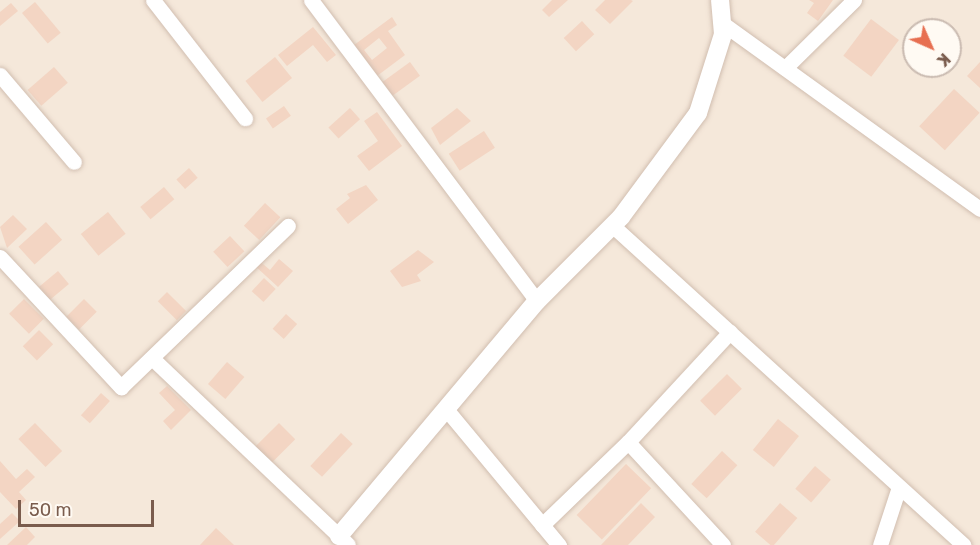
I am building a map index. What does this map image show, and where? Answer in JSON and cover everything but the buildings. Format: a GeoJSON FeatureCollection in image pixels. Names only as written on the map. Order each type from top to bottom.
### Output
{"type":"FeatureCollection","features":[{"type":"Feature","properties":{"kind":"street"},"geometry":{"type":"LineString","coordinates":[[153,0],[244,118]]}},
{"type":"Feature","properties":{"kind":"street"},"geometry":{"type":"LineString","coordinates":[[311,0],[537,301]]}},
{"type":"Feature","properties":{"kind":"street"},"geometry":{"type":"LineString","coordinates":[[153,359],[344,541],[446,410],[537,301],[613,225],[698,113],[722,23],[720,0]]}},
{"type":"Feature","properties":{"kind":"street"},"geometry":{"type":"LineString","coordinates":[[785,68],[854,0]]}},
{"type":"Feature","properties":{"kind":"street"},"geometry":{"type":"LineString","coordinates":[[722,23],[980,209]]}},
{"type":"Feature","properties":{"kind":"street"},"geometry":{"type":"LineString","coordinates":[[0,75],[74,162]]}},
{"type":"Feature","properties":{"kind":"street"},"geometry":{"type":"LineString","coordinates":[[613,225],[963,545]]}},
{"type":"Feature","properties":{"kind":"street"},"geometry":{"type":"LineString","coordinates":[[0,257],[121,387],[153,359],[288,226]]}},
{"type":"Feature","properties":{"kind":"street"},"geometry":{"type":"LineString","coordinates":[[542,525],[628,442],[730,332]]}},
{"type":"Feature","properties":{"kind":"street"},"geometry":{"type":"LineString","coordinates":[[446,410],[559,545]]}},
{"type":"Feature","properties":{"kind":"street"},"geometry":{"type":"LineString","coordinates":[[628,442],[723,545]]}},
{"type":"Feature","properties":{"kind":"street"},"geometry":{"type":"LineString","coordinates":[[880,545],[899,487]]}},
{"type":"Feature","properties":{"kind":"shaded area"},"geometry":{"type":"Polygon","coordinates":[[[0,0],[980,0],[980,545],[0,545],[0,0]]]}}]}
